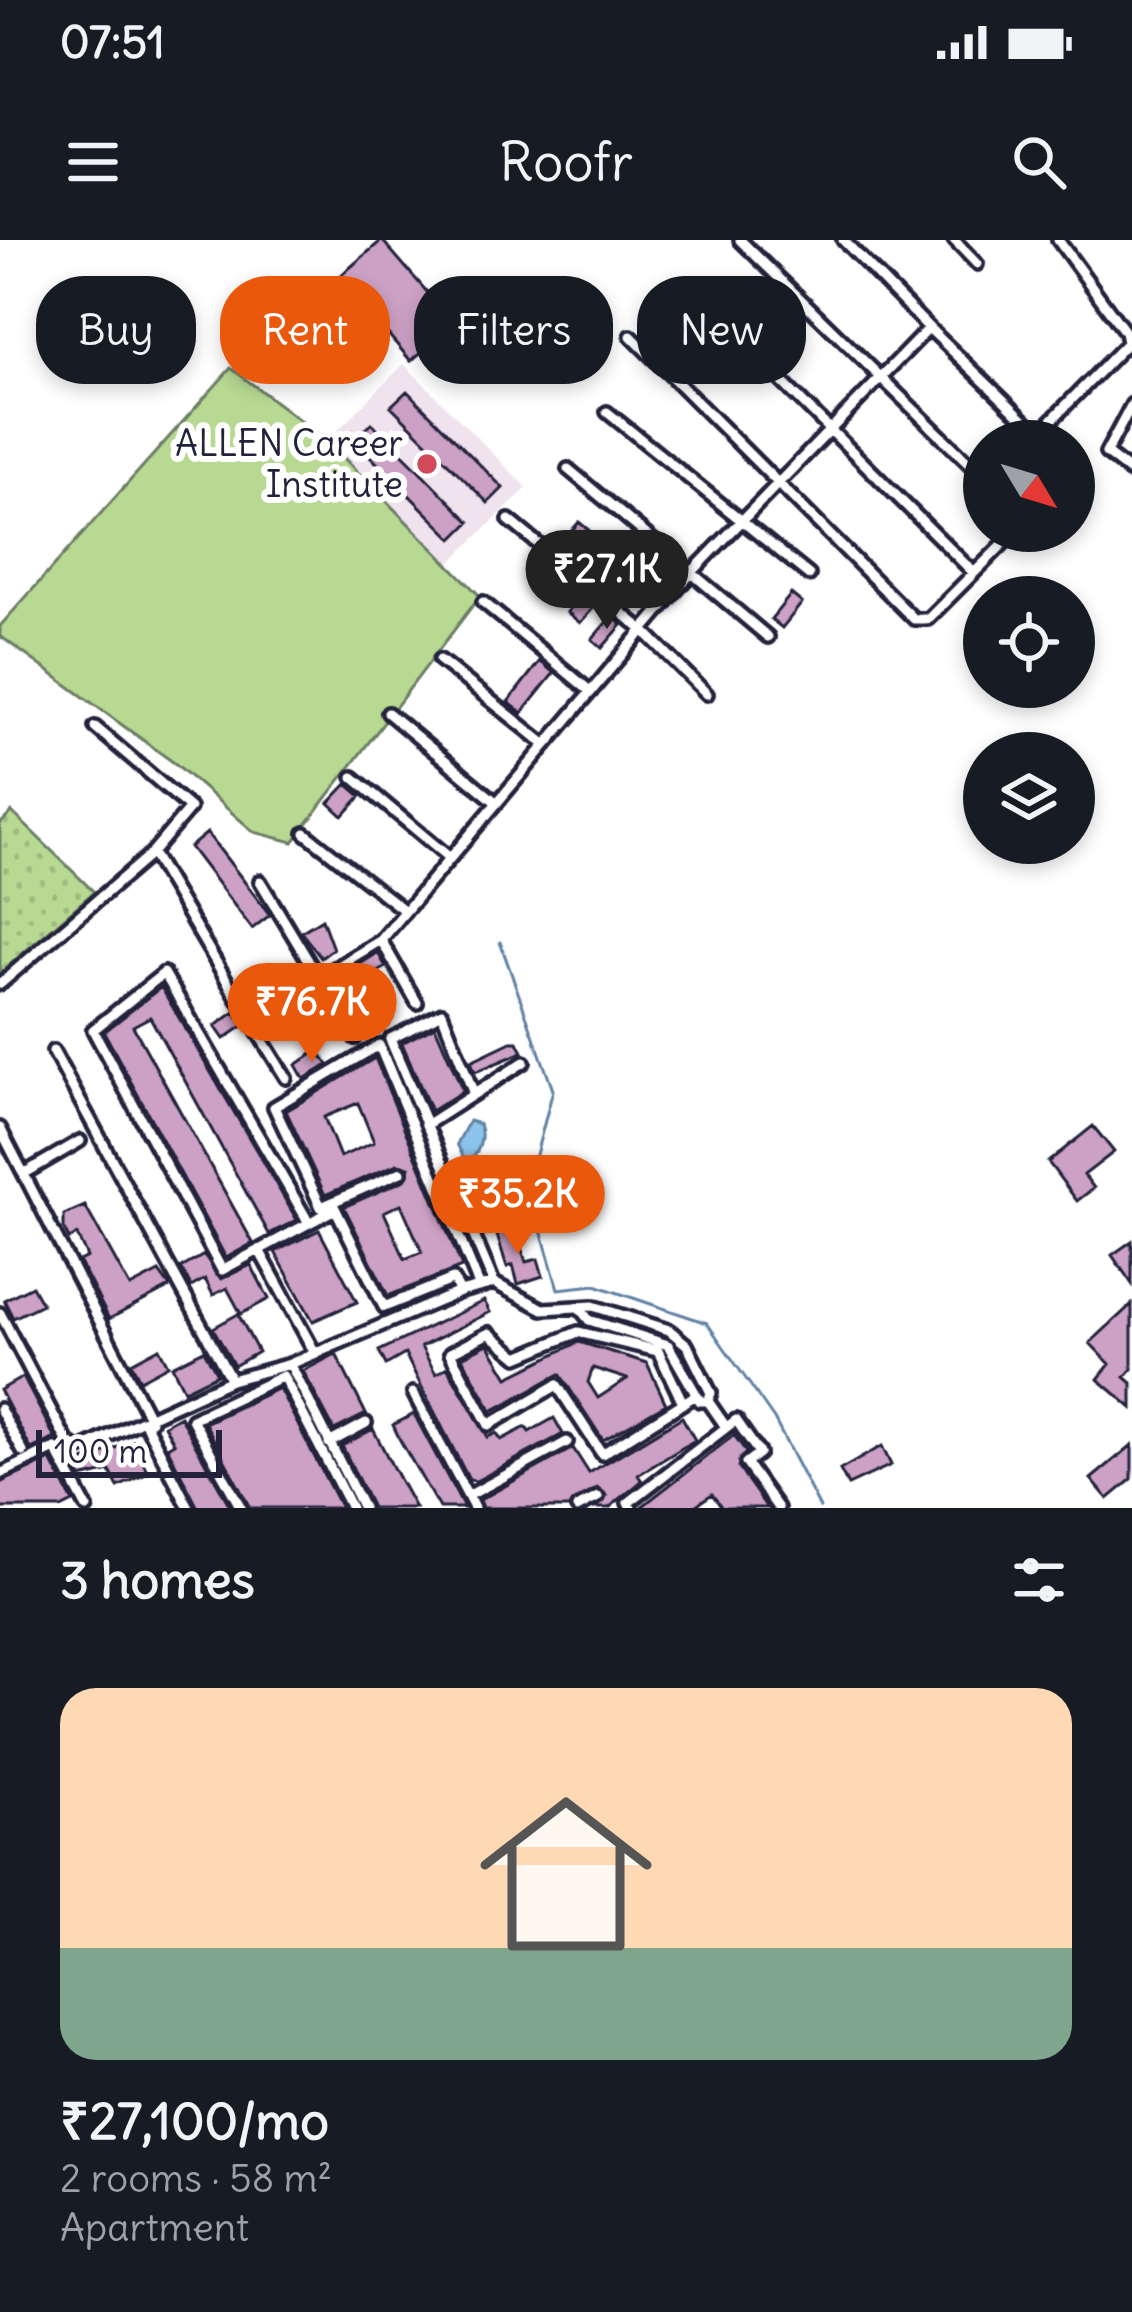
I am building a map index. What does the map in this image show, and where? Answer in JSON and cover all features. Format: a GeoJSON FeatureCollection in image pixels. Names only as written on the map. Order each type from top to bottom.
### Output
{"type":"FeatureCollection","features":[{"type":"Feature","properties":{"kind":"street"},"geometry":{"type":"LineString","coordinates":[[740,240],[963,458]]}},
{"type":"Feature","properties":{"kind":"street"},"geometry":{"type":"LineString","coordinates":[[843,240],[1024,420]]}},
{"type":"Feature","properties":{"kind":"street"},"geometry":{"type":"LineString","coordinates":[[954,240],[977,264]]}},
{"type":"Feature","properties":{"kind":"street"},"geometry":{"type":"LineString","coordinates":[[1058,240],[1125,332],[1127,343],[1058,420]]}},
{"type":"Feature","properties":{"kind":"street"},"geometry":{"type":"LineString","coordinates":[[250,1019],[381,940],[692,572],[929,328]]}},
{"type":"Feature","properties":{"kind":"street"},"geometry":{"type":"LineString","coordinates":[[631,337],[914,619],[928,619],[995,552]]}},
{"type":"Feature","properties":{"kind":"street"},"geometry":{"type":"LineString","coordinates":[[782,384],[974,574]]}},
{"type":"Feature","properties":{"kind":"street"},"geometry":{"type":"LineString","coordinates":[[1132,404],[1106,453],[1132,473]]}},
{"type":"Feature","properties":{"kind":"street"},"geometry":{"type":"LineString","coordinates":[[607,412],[809,575]]}},
{"type":"Feature","properties":{"kind":"street"},"geometry":{"type":"LineString","coordinates":[[568,469],[769,637]]}},
{"type":"Feature","properties":{"kind":"street"},"geometry":{"type":"LineString","coordinates":[[509,520],[643,631],[707,694]]}},
{"type":"Feature","properties":{"kind":"street"},"geometry":{"type":"LineString","coordinates":[[483,602],[591,692]]}},
{"type":"Feature","properties":{"kind":"street"},"geometry":{"type":"LineString","coordinates":[[440,660],[546,745]]}},
{"type":"Feature","properties":{"kind":"street"},"geometry":{"type":"LineString","coordinates":[[388,713],[497,803]]}},
{"type":"Feature","properties":{"kind":"street"},"geometry":{"type":"LineString","coordinates":[[0,984],[152,853],[190,808],[94,728]]}},
{"type":"Feature","properties":{"kind":"street"},"geometry":{"type":"LineString","coordinates":[[353,777],[450,858]]}},
{"type":"Feature","properties":{"kind":"street"},"geometry":{"type":"LineString","coordinates":[[305,833],[405,911]]}},
{"type":"Feature","properties":{"kind":"street"},"geometry":{"type":"LineString","coordinates":[[152,853],[286,1078]]}},
{"type":"Feature","properties":{"kind":"street"},"geometry":{"type":"LineString","coordinates":[[260,880],[355,1038]]}},
{"type":"Feature","properties":{"kind":"street"},"geometry":{"type":"LineString","coordinates":[[381,940],[417,1003]]}},
{"type":"Feature","properties":{"kind":"street"},"geometry":{"type":"LineString","coordinates":[[309,1223],[164,973],[93,1030],[222,1270],[309,1223],[334,1205],[401,1172]]}},
{"type":"Feature","properties":{"kind":"street"},"geometry":{"type":"LineString","coordinates":[[474,1094],[442,1012],[390,1039],[494,1283]]}},
{"type":"Feature","properties":{"kind":"street"},"geometry":{"type":"LineString","coordinates":[[334,1205],[321,1207],[274,1107],[379,1046],[479,1285]]}},
{"type":"Feature","properties":{"kind":"street"},"geometry":{"type":"LineString","coordinates":[[53,1051],[231,1380]]}},
{"type":"Feature","properties":{"kind":"street"},"geometry":{"type":"LineString","coordinates":[[426,1125],[524,1062]]}},
{"type":"Feature","properties":{"kind":"street"},"geometry":{"type":"LineString","coordinates":[[0,1128],[189,1508]]}},
{"type":"Feature","properties":{"kind":"street"},"geometry":{"type":"LineString","coordinates":[[25,1173],[80,1142]]}},
{"type":"Feature","properties":{"kind":"street"},"geometry":{"type":"LineString","coordinates":[[334,1205],[384,1307],[453,1279],[460,1292]]}},
{"type":"Feature","properties":{"kind":"street"},"geometry":{"type":"LineString","coordinates":[[259,1250],[314,1351]]}},
{"type":"Feature","properties":{"kind":"street"},"geometry":{"type":"LineString","coordinates":[[0,1313],[67,1441],[78,1450],[148,1422],[231,1380],[290,1364],[460,1292],[494,1283],[543,1310],[592,1306],[678,1336],[711,1393],[708,1401]]}},
{"type":"Feature","properties":{"kind":"street"},"geometry":{"type":"LineString","coordinates":[[580,1310],[589,1320],[668,1345],[696,1395],[708,1401],[726,1427]]}},
{"type":"Feature","properties":{"kind":"street"},"geometry":{"type":"LineString","coordinates":[[683,1403],[658,1351],[578,1332],[518,1357],[489,1333],[450,1353],[489,1425],[557,1384],[602,1454],[696,1395]]}},
{"type":"Feature","properties":{"kind":"street"},"geometry":{"type":"LineString","coordinates":[[290,1364],[363,1508]]}},
{"type":"Feature","properties":{"kind":"street"},"geometry":{"type":"LineString","coordinates":[[241,1508],[192,1419],[284,1376],[351,1508]]}},
{"type":"Feature","properties":{"kind":"street"},"geometry":{"type":"LineString","coordinates":[[413,1393],[474,1508]]}},
{"type":"Feature","properties":{"kind":"street"},"geometry":{"type":"LineString","coordinates":[[0,1409],[23,1452]]}},
{"type":"Feature","properties":{"kind":"street"},"geometry":{"type":"LineString","coordinates":[[631,1508],[628,1503],[736,1420],[759,1453],[746,1463],[778,1508]]}},
{"type":"Feature","properties":{"kind":"street"},"geometry":{"type":"LineString","coordinates":[[329,1442],[367,1423]]}},
{"type":"Feature","properties":{"kind":"street"},"geometry":{"type":"LineString","coordinates":[[468,1496],[567,1442]]}},
{"type":"Feature","properties":{"kind":"street"},"geometry":{"type":"LineString","coordinates":[[0,1474],[56,1448],[86,1505],[72,1508]]}},
{"type":"Feature","properties":{"kind":"street"},"geometry":{"type":"LineString","coordinates":[[580,1508],[598,1497]]}},
{"type":"Feature","properties":{"kind":"shaded area","name":"ALLEN Career Institute"},"geometry":{"type":"Polygon","coordinates":[[[404,364],[414,374],[414,384],[424,384],[527,488],[449,564],[327,441],[384,384],[390,384],[404,364]]]}},
{"type":"Feature","properties":{"kind":"green space"},"geometry":{"type":"Polygon","coordinates":[[[220,380],[220,384],[252,384],[327,441],[480,596],[293,842],[254,832],[177,765],[0,636],[0,626],[220,380]]]}},
{"type":"Feature","properties":{"kind":"green space"},"geometry":{"type":"Polygon","coordinates":[[[12,812],[94,892],[0,973],[0,824],[12,812]]]}},
{"type":"Feature","properties":{"kind":"green space"},"geometry":{"type":"Polygon","coordinates":[[[504,1174],[512,1192],[479,1205],[472,1187],[504,1174]]]}},
{"type":"Feature","properties":{"kind":"green space"},"geometry":{"type":"Polygon","coordinates":[[[498,1199],[508,1203],[512,1213],[508,1223],[498,1227],[488,1223],[484,1213],[488,1203],[498,1199]]]}},
{"type":"Feature","properties":{"kind":"water"},"geometry":{"type":"Polygon","coordinates":[[[469,1121],[479,1124],[481,1140],[474,1155],[465,1160],[457,1144],[469,1121]]]}},
{"type":"Feature","properties":{"kind":"building"},"geometry":{"type":"Polygon","coordinates":[[[382,240],[414,277],[411,361],[390,336],[390,276],[340,276],[382,240]]]}},
{"type":"Feature","properties":{"kind":"building"},"geometry":{"type":"Polygon","coordinates":[[[407,391],[503,488],[488,503],[391,406],[407,391]]]}},
{"type":"Feature","properties":{"kind":"building"},"geometry":{"type":"Polygon","coordinates":[[[372,423],[470,522],[453,539],[354,440],[372,423]]]}},
{"type":"Feature","properties":{"kind":"building"},"geometry":{"type":"Polygon","coordinates":[[[579,522],[591,532],[570,558],[557,548],[579,522]]]}},
{"type":"Feature","properties":{"kind":"building"},"geometry":{"type":"Polygon","coordinates":[[[628,564],[643,575],[622,601],[608,590],[628,564]]]}},
{"type":"Feature","properties":{"kind":"building"},"geometry":{"type":"Polygon","coordinates":[[[584,593],[597,604],[580,623],[567,612],[584,593]]]}},
{"type":"Feature","properties":{"kind":"building"},"geometry":{"type":"Polygon","coordinates":[[[791,594],[802,603],[782,628],[771,619],[791,594]]]}},
{"type":"Feature","properties":{"kind":"building"},"geometry":{"type":"Polygon","coordinates":[[[612,616],[622,625],[602,648],[592,639],[612,616]]]}},
{"type":"Feature","properties":{"kind":"building"},"geometry":{"type":"Polygon","coordinates":[[[540,661],[554,673],[522,713],[508,702],[540,661]]]}},
{"type":"Feature","properties":{"kind":"building"},"geometry":{"type":"Polygon","coordinates":[[[347,784],[361,796],[343,816],[329,803],[347,784]]]}},
{"type":"Feature","properties":{"kind":"building"},"geometry":{"type":"Polygon","coordinates":[[[207,833],[270,915],[252,929],[190,847],[207,833]]]}},
{"type":"Feature","properties":{"kind":"building"},"geometry":{"type":"Polygon","coordinates":[[[322,919],[333,949],[321,958],[301,932],[322,919]]]}},
{"type":"Feature","properties":{"kind":"building"},"geometry":{"type":"Polygon","coordinates":[[[378,953],[386,967],[363,981],[355,967],[378,953]]]}},
{"type":"Feature","properties":{"kind":"building"},"geometry":{"type":"Polygon","coordinates":[[[269,972],[278,987],[253,1002],[244,986],[269,972]]]}},
{"type":"Feature","properties":{"kind":"building"},"geometry":{"type":"Polygon","coordinates":[[[161,987],[297,1220],[269,1234],[150,1017],[133,1026],[253,1243],[226,1258],[104,1032],[161,987]]]}},
{"type":"Feature","properties":{"kind":"building"},"geometry":{"type":"Polygon","coordinates":[[[292,1008],[298,1020],[276,1033],[269,1022],[292,1008]]]}},
{"type":"Feature","properties":{"kind":"building"},"geometry":{"type":"Polygon","coordinates":[[[379,1011],[388,1025],[368,1038],[359,1024],[379,1011]]]}},
{"type":"Feature","properties":{"kind":"building"},"geometry":{"type":"Polygon","coordinates":[[[235,1012],[243,1026],[224,1039],[215,1026],[235,1012]]]}},
{"type":"Feature","properties":{"kind":"building"},"geometry":{"type":"Polygon","coordinates":[[[435,1026],[463,1091],[431,1111],[402,1043],[435,1026]]]}},
{"type":"Feature","properties":{"kind":"building"},"geometry":{"type":"Polygon","coordinates":[[[518,1042],[523,1052],[475,1072],[471,1061],[518,1042]]]}},
{"type":"Feature","properties":{"kind":"building"},"geometry":{"type":"Polygon","coordinates":[[[318,1050],[328,1065],[304,1079],[296,1065],[318,1050]]]}},
{"type":"Feature","properties":{"kind":"building"},"geometry":{"type":"Polygon","coordinates":[[[375,1058],[462,1267],[388,1296],[344,1207],[405,1180],[409,1167],[397,1164],[325,1195],[286,1111],[375,1058]],[[358,1103],[324,1117],[340,1157],[374,1142],[358,1103]],[[401,1204],[384,1212],[405,1259],[422,1252],[401,1204]]]}},
{"type":"Feature","properties":{"kind":"building"},"geometry":{"type":"Polygon","coordinates":[[[1093,1126],[1114,1152],[1084,1175],[1094,1188],[1077,1201],[1048,1162],[1093,1126]]]}},
{"type":"Feature","properties":{"kind":"building"},"geometry":{"type":"Polygon","coordinates":[[[85,1206],[130,1287],[159,1272],[170,1287],[109,1319],[79,1261],[87,1257],[77,1235],[69,1239],[64,1229],[64,1215],[85,1206]]]}},
{"type":"Feature","properties":{"kind":"building"},"geometry":{"type":"Polygon","coordinates":[[[514,1226],[526,1262],[538,1259],[543,1276],[518,1284],[496,1232],[514,1226]]]}},
{"type":"Feature","properties":{"kind":"building"},"geometry":{"type":"Polygon","coordinates":[[[319,1230],[357,1302],[313,1321],[275,1252],[319,1230]]]}},
{"type":"Feature","properties":{"kind":"building"},"geometry":{"type":"Polygon","coordinates":[[[1132,1241],[1132,1284],[1112,1255],[1132,1241]]]}},
{"type":"Feature","properties":{"kind":"building"},"geometry":{"type":"Polygon","coordinates":[[[204,1255],[221,1279],[251,1265],[269,1299],[241,1314],[227,1288],[213,1295],[205,1279],[191,1287],[181,1268],[204,1255]]]}},
{"type":"Feature","properties":{"kind":"building"},"geometry":{"type":"Polygon","coordinates":[[[32,1286],[42,1304],[13,1318],[4,1300],[32,1286]]]}},
{"type":"Feature","properties":{"kind":"building"},"geometry":{"type":"Polygon","coordinates":[[[484,1301],[490,1312],[421,1347],[436,1374],[447,1367],[488,1437],[497,1433],[501,1440],[526,1427],[529,1432],[554,1418],[563,1434],[476,1481],[469,1480],[405,1354],[386,1365],[379,1351],[484,1301]]]}},
{"type":"Feature","properties":{"kind":"building"},"geometry":{"type":"Polygon","coordinates":[[[1132,1304],[1132,1369],[1125,1377],[1132,1383],[1132,1408],[1098,1379],[1110,1364],[1090,1343],[1132,1304]]]}},
{"type":"Feature","properties":{"kind":"building"},"geometry":{"type":"Polygon","coordinates":[[[238,1314],[258,1352],[234,1366],[213,1328],[238,1314]]]}},
{"type":"Feature","properties":{"kind":"building"},"geometry":{"type":"Polygon","coordinates":[[[579,1342],[647,1363],[666,1404],[603,1440],[560,1374],[492,1411],[462,1357],[488,1344],[508,1377],[579,1342]],[[593,1368],[588,1382],[598,1398],[627,1379],[593,1368]]]}},
{"type":"Feature","properties":{"kind":"building"},"geometry":{"type":"Polygon","coordinates":[[[159,1348],[168,1365],[140,1380],[131,1363],[159,1348]]]}},
{"type":"Feature","properties":{"kind":"building"},"geometry":{"type":"Polygon","coordinates":[[[204,1350],[217,1374],[184,1390],[172,1366],[204,1350]]]}},
{"type":"Feature","properties":{"kind":"building"},"geometry":{"type":"Polygon","coordinates":[[[336,1354],[366,1414],[334,1430],[303,1371],[336,1354]]]}},
{"type":"Feature","properties":{"kind":"building"},"geometry":{"type":"Polygon","coordinates":[[[23,1377],[55,1438],[31,1449],[0,1390],[23,1377]]]}},
{"type":"Feature","properties":{"kind":"building"},"geometry":{"type":"Polygon","coordinates":[[[279,1388],[341,1508],[250,1508],[205,1423],[279,1388]]]}},
{"type":"Feature","properties":{"kind":"building"},"geometry":{"type":"Polygon","coordinates":[[[414,1414],[464,1508],[439,1508],[400,1440],[393,1425],[414,1414]]]}},
{"type":"Feature","properties":{"kind":"building"},"geometry":{"type":"Polygon","coordinates":[[[180,1416],[231,1508],[198,1508],[167,1447],[174,1443],[164,1425],[180,1416]]]}},
{"type":"Feature","properties":{"kind":"building"},"geometry":{"type":"Polygon","coordinates":[[[682,1417],[695,1440],[638,1475],[642,1481],[609,1508],[596,1508],[607,1496],[597,1488],[568,1508],[483,1508],[480,1500],[573,1448],[589,1473],[682,1417]]]}},
{"type":"Feature","properties":{"kind":"building"},"geometry":{"type":"Polygon","coordinates":[[[373,1429],[415,1508],[372,1508],[342,1446],[373,1429]]]}},
{"type":"Feature","properties":{"kind":"building"},"geometry":{"type":"Polygon","coordinates":[[[734,1435],[746,1452],[738,1467],[767,1508],[722,1508],[712,1494],[692,1508],[640,1508],[734,1435]]]}},
{"type":"Feature","properties":{"kind":"building"},"geometry":{"type":"Polygon","coordinates":[[[133,1441],[148,1473],[118,1487],[110,1471],[81,1478],[74,1465],[133,1441]]]}},
{"type":"Feature","properties":{"kind":"building"},"geometry":{"type":"Polygon","coordinates":[[[1132,1445],[1132,1479],[1108,1499],[1091,1479],[1132,1445]]]}},
{"type":"Feature","properties":{"kind":"building"},"geometry":{"type":"Polygon","coordinates":[[[882,1446],[891,1465],[848,1485],[840,1470],[882,1446]]]}},
{"type":"Feature","properties":{"kind":"building"},"geometry":{"type":"Polygon","coordinates":[[[51,1460],[73,1502],[61,1508],[0,1508],[0,1483],[51,1460]]]}},
{"type":"Feature","properties":{"kind":"waterway"},"geometry":{"type":"LineString","coordinates":[[500,942],[553,1090],[528,1185],[558,1289],[595,1285],[707,1323],[774,1419],[820,1508]]}},
{"type":"Feature","properties":{"kind":"place","name":"ALLEN Career Institute"},"geometry":{"type":"Point","coordinates":[427,464]}}]}
